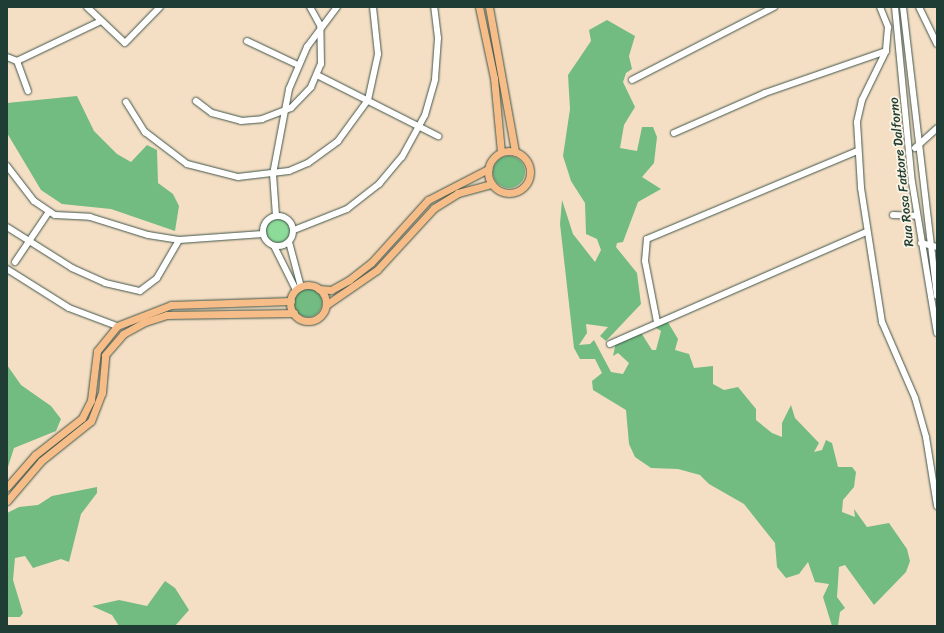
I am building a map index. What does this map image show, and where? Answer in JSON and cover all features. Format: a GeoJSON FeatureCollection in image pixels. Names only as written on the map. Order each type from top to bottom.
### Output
{"type":"FeatureCollection","features":[{"type":"Feature","properties":{"kind":"main road"},"geometry":{"type":"LineString","coordinates":[[479,7],[494,78],[501,152],[488,170],[428,200],[370,263],[349,280],[331,290],[299,289],[291,301],[294,313],[303,320],[315,319],[326,305],[377,270],[434,208],[458,193],[492,184]]}},
{"type":"Feature","properties":{"kind":"main road"},"geometry":{"type":"LineString","coordinates":[[488,170],[492,184],[503,192],[524,187],[530,167],[516,152],[489,7]]}},
{"type":"Feature","properties":{"kind":"main road"},"geometry":{"type":"LineString","coordinates":[[501,152],[516,152]]}},
{"type":"Feature","properties":{"kind":"main road"},"geometry":{"type":"LineString","coordinates":[[319,289],[326,305]]}},
{"type":"Feature","properties":{"kind":"main road"},"geometry":{"type":"LineString","coordinates":[[7,487],[35,455],[82,418],[91,400],[97,351],[117,326],[171,305],[291,301]]}},
{"type":"Feature","properties":{"kind":"main road"},"geometry":{"type":"LineString","coordinates":[[7,501],[41,461],[91,421],[102,393],[106,355],[115,341],[133,328],[156,318],[183,314],[294,313]]}},
{"type":"Feature","properties":{"kind":"street"},"geometry":{"type":"LineString","coordinates":[[87,7],[125,43],[160,7]]}},
{"type":"Feature","properties":{"kind":"street"},"geometry":{"type":"LineString","coordinates":[[196,101],[212,113],[231,119],[251,121],[283,113],[301,99],[317,75],[322,51],[320,25],[310,7]]}},
{"type":"Feature","properties":{"kind":"street"},"geometry":{"type":"LineString","coordinates":[[276,216],[273,174],[283,113],[298,65],[320,25],[337,7]]}},
{"type":"Feature","properties":{"kind":"street"},"geometry":{"type":"LineString","coordinates":[[126,102],[145,132],[187,164],[238,177],[273,174],[308,163],[325,152],[350,129],[368,100],[378,54],[373,7]]}},
{"type":"Feature","properties":{"kind":"street"},"geometry":{"type":"LineString","coordinates":[[299,289],[289,242],[294,230],[331,217],[366,196],[396,166],[420,126],[431,98],[437,65],[434,7]]}},
{"type":"Feature","properties":{"kind":"street"},"geometry":{"type":"LineString","coordinates":[[632,80],[774,7]]}},
{"type":"Feature","properties":{"kind":"street"},"geometry":{"type":"LineString","coordinates":[[880,7],[888,27],[886,51],[859,111],[857,151],[866,232],[876,268],[882,322],[915,398],[926,437],[937,506]]}},
{"type":"Feature","properties":{"kind":"street","name":"Rua Rosa Fattore Dalforno"},"geometry":{"type":"LineString","coordinates":[[896,7],[901,22],[937,296]]}},
{"type":"Feature","properties":{"kind":"street","name":"Rua Rosa Fattore Dalforno"},"geometry":{"type":"LineString","coordinates":[[903,7],[901,22],[909,149],[921,243],[937,333]]}},
{"type":"Feature","properties":{"kind":"street"},"geometry":{"type":"LineString","coordinates":[[919,7],[937,44]]}},
{"type":"Feature","properties":{"kind":"street"},"geometry":{"type":"LineString","coordinates":[[7,57],[17,61],[101,21]]}},
{"type":"Feature","properties":{"kind":"street"},"geometry":{"type":"LineString","coordinates":[[247,40],[298,65]]}},
{"type":"Feature","properties":{"kind":"street"},"geometry":{"type":"LineString","coordinates":[[674,133],[765,93],[886,51]]}},
{"type":"Feature","properties":{"kind":"street"},"geometry":{"type":"LineString","coordinates":[[17,61],[28,91]]}},
{"type":"Feature","properties":{"kind":"street"},"geometry":{"type":"LineString","coordinates":[[317,75],[438,136]]}},
{"type":"Feature","properties":{"kind":"street"},"geometry":{"type":"LineString","coordinates":[[909,149],[917,147],[937,128]]}},
{"type":"Feature","properties":{"kind":"street"},"geometry":{"type":"LineString","coordinates":[[657,322],[644,252],[647,238],[857,151]]}},
{"type":"Feature","properties":{"kind":"street"},"geometry":{"type":"LineString","coordinates":[[7,166],[48,213],[100,219],[135,232],[179,240],[263,234]]}},
{"type":"Feature","properties":{"kind":"street"},"geometry":{"type":"LineString","coordinates":[[15,262],[48,213]]}},
{"type":"Feature","properties":{"kind":"street"},"geometry":{"type":"LineString","coordinates":[[893,215],[917,216]]}},
{"type":"Feature","properties":{"kind":"street"},"geometry":{"type":"LineString","coordinates":[[263,234],[266,221],[276,216],[286,218],[294,230]]}},
{"type":"Feature","properties":{"kind":"street"},"geometry":{"type":"LineString","coordinates":[[7,227],[30,240],[72,268],[105,283],[140,291],[157,278],[179,240]]}},
{"type":"Feature","properties":{"kind":"street"},"geometry":{"type":"LineString","coordinates":[[610,344],[657,322],[866,232]]}},
{"type":"Feature","properties":{"kind":"street"},"geometry":{"type":"LineString","coordinates":[[263,234],[274,246],[299,289]]}},
{"type":"Feature","properties":{"kind":"street"},"geometry":{"type":"LineString","coordinates":[[274,246],[289,242]]}},
{"type":"Feature","properties":{"kind":"street"},"geometry":{"type":"LineString","coordinates":[[921,243],[937,247]]}},
{"type":"Feature","properties":{"kind":"street"},"geometry":{"type":"LineString","coordinates":[[7,269],[69,308],[117,326]]}},
{"type":"Feature","properties":{"kind":"green space"},"geometry":{"type":"Polygon","coordinates":[[[607,20],[635,36],[629,56],[632,69],[626,73],[623,82],[635,107],[624,125],[620,148],[637,151],[642,127],[653,127],[657,137],[654,163],[642,177],[661,189],[638,202],[623,242],[617,243],[616,247],[637,273],[641,304],[606,341],[600,336],[608,327],[586,324],[587,333],[579,345],[590,344],[594,340],[611,372],[623,374],[629,363],[618,353],[613,356],[616,342],[629,332],[640,331],[652,350],[656,350],[661,331],[653,326],[666,319],[678,339],[675,350],[689,354],[694,368],[713,366],[713,384],[724,390],[738,387],[756,409],[756,420],[772,433],[782,437],[782,423],[791,405],[795,418],[819,443],[814,452],[822,450],[826,440],[832,443],[838,467],[852,467],[856,472],[854,487],[843,500],[842,512],[855,517],[854,509],[867,527],[889,523],[907,549],[910,561],[906,572],[874,605],[845,565],[839,567],[837,597],[845,608],[840,612],[838,626],[832,626],[823,597],[829,584],[815,582],[808,562],[799,574],[786,578],[777,567],[775,543],[744,504],[709,484],[700,475],[678,469],[651,468],[635,457],[629,444],[626,410],[593,390],[592,381],[602,373],[595,359],[580,359],[574,348],[560,224],[562,200],[573,234],[595,262],[601,250],[597,239],[586,234],[585,203],[571,181],[563,156],[570,109],[568,75],[591,41],[589,30],[607,20]]]}},
{"type":"Feature","properties":{"kind":"green space"},"geometry":{"type":"Polygon","coordinates":[[[77,96],[94,131],[117,154],[131,162],[147,145],[157,150],[158,183],[173,194],[179,206],[175,231],[111,209],[62,204],[41,190],[7,133],[7,103],[77,96]]]}},
{"type":"Feature","properties":{"kind":"green space"},"geometry":{"type":"Polygon","coordinates":[[[506,156],[512,156],[521,160],[525,172],[521,184],[512,188],[506,188],[497,184],[493,175],[493,169],[497,160],[506,156]]]}},
{"type":"Feature","properties":{"kind":"green space"},"geometry":{"type":"Polygon","coordinates":[[[278,219],[287,222],[290,231],[287,240],[278,243],[269,240],[266,231],[269,222],[278,219]]]}},
{"type":"Feature","properties":{"kind":"green space"},"geometry":{"type":"Polygon","coordinates":[[[308,289],[318,293],[322,303],[318,313],[308,317],[298,313],[294,303],[298,293],[308,289]]]}},
{"type":"Feature","properties":{"kind":"green space"},"geometry":{"type":"Polygon","coordinates":[[[7,365],[21,385],[51,406],[61,419],[56,431],[14,448],[7,470],[7,365]]]}},
{"type":"Feature","properties":{"kind":"green space"},"geometry":{"type":"Polygon","coordinates":[[[97,487],[97,493],[81,514],[69,562],[61,559],[33,568],[25,556],[15,558],[13,580],[23,613],[20,617],[7,617],[7,513],[19,507],[38,505],[52,496],[97,487]]]}},
{"type":"Feature","properties":{"kind":"green space"},"geometry":{"type":"Polygon","coordinates":[[[165,581],[175,588],[189,610],[175,626],[119,626],[112,615],[92,606],[119,600],[147,606],[165,581]]]}}]}
